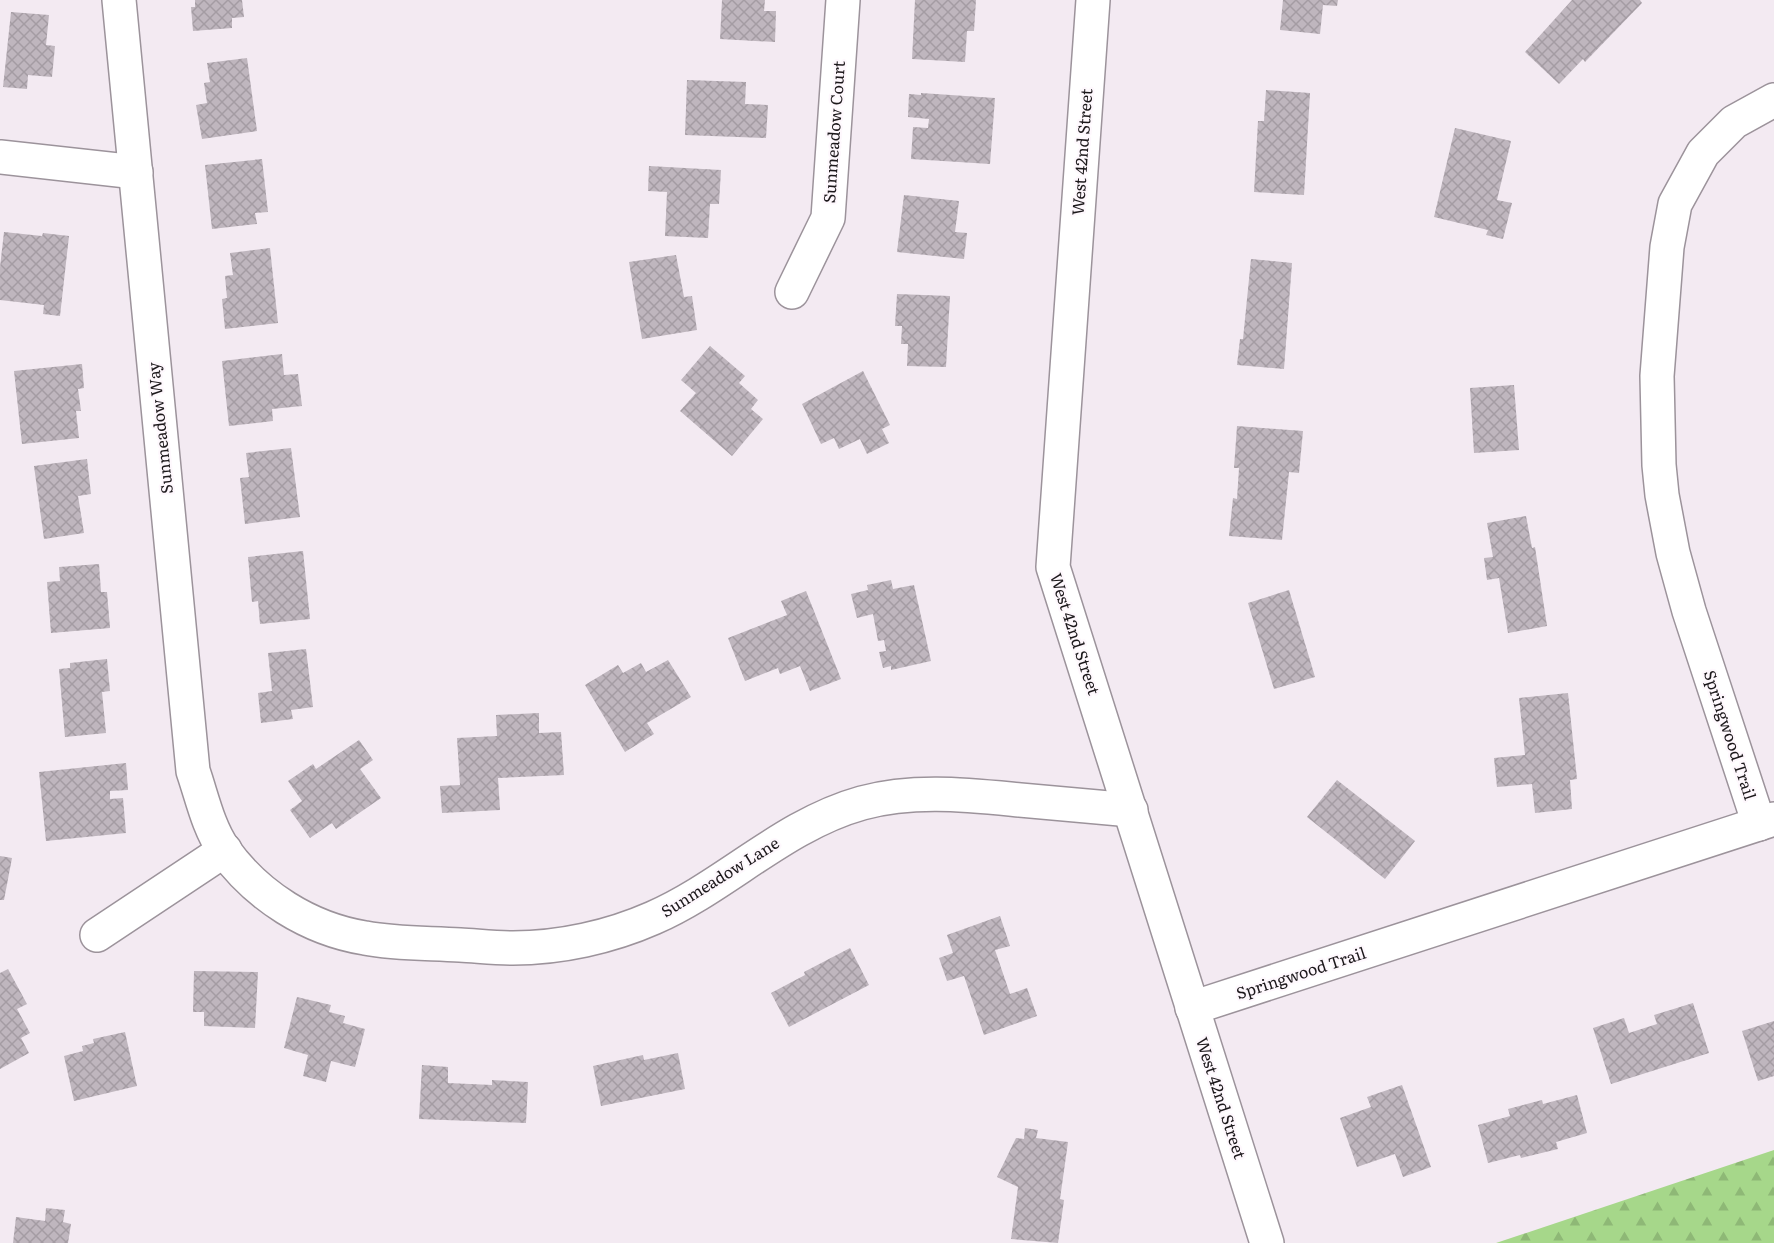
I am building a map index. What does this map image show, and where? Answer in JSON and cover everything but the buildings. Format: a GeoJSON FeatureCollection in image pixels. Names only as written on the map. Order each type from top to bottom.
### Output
{"type":"FeatureCollection","features":[{"type":"Feature","properties":{"kind":"street","name":"Sunmeadow Way"},"geometry":{"type":"LineString","coordinates":[[119,0],[193,771],[210,822],[225,850]]}},
{"type":"Feature","properties":{"kind":"street","name":"Sunmeadow Court"},"geometry":{"type":"LineString","coordinates":[[792,292],[828,218],[843,0]]}},
{"type":"Feature","properties":{"kind":"street","name":"West 42nd Street"},"geometry":{"type":"LineString","coordinates":[[1093,0],[1053,567],[1267,1243]]}},
{"type":"Feature","properties":{"kind":"street","name":"Springwood Trail"},"geometry":{"type":"LineString","coordinates":[[1192,1008],[1767,822],[1689,611],[1673,553],[1659,465],[1657,376],[1667,247],[1675,204],[1703,153],[1734,122],[1774,100]]}},
{"type":"Feature","properties":{"kind":"street"},"geometry":{"type":"LineString","coordinates":[[0,157],[136,172]]}},
{"type":"Feature","properties":{"kind":"street","name":"Sunmeadow Lane"},"geometry":{"type":"LineString","coordinates":[[225,850],[243,872],[274,900],[298,915],[338,932],[379,940],[497,947],[542,947],[597,937],[651,919],[688,900],[794,831],[848,807],[877,800],[937,793],[1131,810]]}},
{"type":"Feature","properties":{"kind":"street"},"geometry":{"type":"LineString","coordinates":[[97,935],[225,850]]}},
{"type":"Feature","properties":{"kind":"green space"},"geometry":{"type":"Polygon","coordinates":[[[1774,1150],[1774,1243],[1496,1243],[1774,1150]]]}}]}
